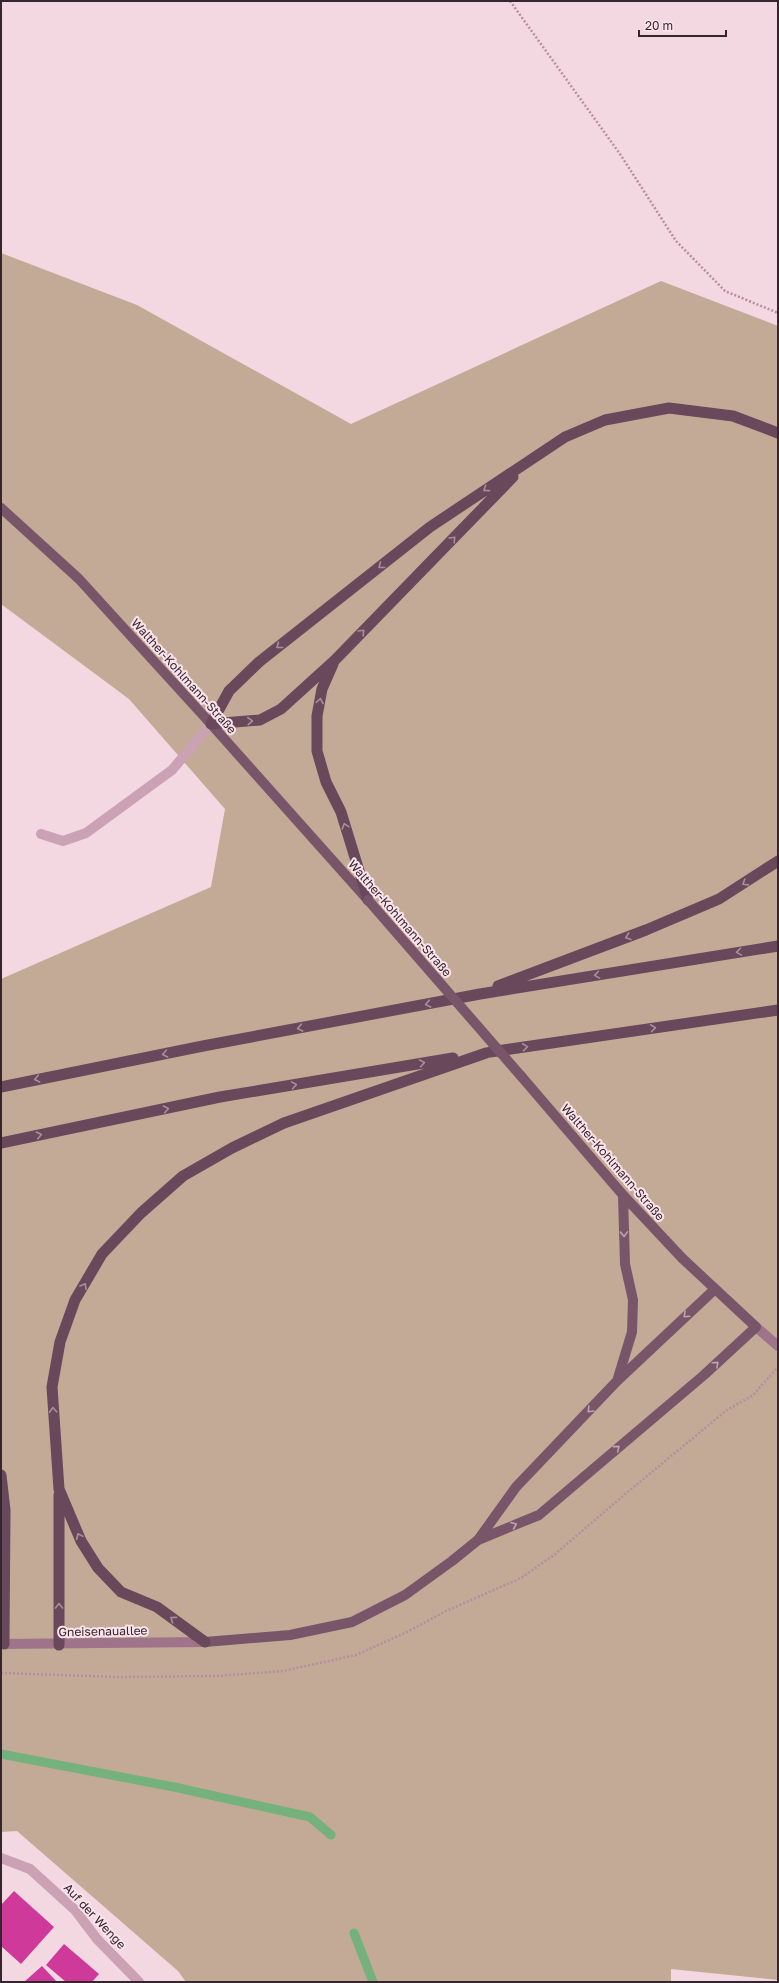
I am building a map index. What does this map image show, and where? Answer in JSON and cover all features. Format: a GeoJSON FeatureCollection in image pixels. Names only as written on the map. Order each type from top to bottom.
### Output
{"type":"FeatureCollection","features":[{"type":"Feature","properties":{"kind":"highway"},"geometry":{"type":"LineString","coordinates":[[211,724],[229,691],[259,662],[430,527],[565,437],[605,420],[669,408],[733,416],[778,433]]}},
{"type":"Feature","properties":{"kind":"highway"},"geometry":{"type":"LineString","coordinates":[[211,724],[260,720],[281,709],[335,660],[530,460]]}},
{"type":"Feature","properties":{"kind":"highway"},"geometry":{"type":"LineString","coordinates":[[335,660],[322,690],[317,716],[317,751],[326,782],[341,812],[368,900]]}},
{"type":"Feature","properties":{"kind":"highway"},"geometry":{"type":"LineString","coordinates":[[480,994],[646,930],[719,899],[778,861]]}},
{"type":"Feature","properties":{"kind":"highway"},"geometry":{"type":"LineString","coordinates":[[1,1087],[210,1044],[480,994],[778,946]]}},
{"type":"Feature","properties":{"kind":"highway"},"geometry":{"type":"LineString","coordinates":[[1,1143],[220,1098],[486,1052],[778,1010]]}},
{"type":"Feature","properties":{"kind":"highway"},"geometry":{"type":"LineString","coordinates":[[60,1645],[59,1489],[52,1387],[60,1342],[75,1300],[102,1254],[141,1213],[183,1176],[232,1148],[271,1129],[486,1052]]}},
{"type":"Feature","properties":{"kind":"highway"},"geometry":{"type":"LineString","coordinates":[[1,1475],[6,1510],[2,1644]]}},
{"type":"Feature","properties":{"kind":"highway"},"geometry":{"type":"LineString","coordinates":[[59,1489],[81,1541],[98,1568],[121,1592],[157,1608],[205,1642]]}},
{"type":"Feature","properties":{"kind":"main road","name":"Walther-Kohlmann-Straße"},"geometry":{"type":"LineString","coordinates":[[1,508],[79,580],[211,724],[368,900],[623,1195],[682,1258],[778,1346]]}},
{"type":"Feature","properties":{"kind":"main road"},"geometry":{"type":"LineString","coordinates":[[617,1381],[632,1332],[633,1300],[625,1264],[623,1195]]}},
{"type":"Feature","properties":{"kind":"main road"},"geometry":{"type":"LineString","coordinates":[[205,1642],[290,1636],[352,1622],[405,1595],[478,1540],[516,1487],[617,1381],[715,1289]]}},
{"type":"Feature","properties":{"kind":"main road"},"geometry":{"type":"LineString","coordinates":[[478,1540],[538,1515],[704,1375],[756,1327]]}},
{"type":"Feature","properties":{"kind":"main road","name":"Gneisenauallee"},"geometry":{"type":"LineString","coordinates":[[2,1644],[60,1645],[205,1642]]}},
{"type":"Feature","properties":{"kind":"street"},"geometry":{"type":"LineString","coordinates":[[42,834],[63,841],[86,833],[172,770],[211,724]]}},
{"type":"Feature","properties":{"kind":"street","name":"Auf der Wenge"},"geometry":{"type":"LineString","coordinates":[[1,1858],[30,1869],[75,1910],[97,1939],[139,1982]]}},
{"type":"Feature","properties":{"kind":"path"},"geometry":{"type":"LineString","coordinates":[[510,1],[620,154],[676,241],[725,291],[778,313]]}},
{"type":"Feature","properties":{"kind":"shaded area"},"geometry":{"type":"Polygon","coordinates":[[[1,253],[137,305],[351,424],[661,281],[778,326],[778,1980],[671,1969],[671,1982],[186,1982],[178,1971],[17,1831],[1,1832],[1,979],[211,887],[225,809],[129,699],[1,604],[1,253]]]}},
{"type":"Feature","properties":{"kind":"building"},"geometry":{"type":"Polygon","coordinates":[[[14,1891],[54,1927],[21,1964],[1,1946],[1,1905],[14,1891]]]}},
{"type":"Feature","properties":{"kind":"building"},"geometry":{"type":"Polygon","coordinates":[[[64,1944],[99,1974],[92,1982],[66,1982],[46,1965],[64,1944]]]}},
{"type":"Feature","properties":{"kind":"building"},"geometry":{"type":"Polygon","coordinates":[[[42,1966],[57,1982],[24,1982],[42,1966]]]}},
{"type":"Feature","properties":{"kind":"waterway"},"geometry":{"type":"LineString","coordinates":[[1,1754],[174,1787],[310,1817],[331,1835]]}},
{"type":"Feature","properties":{"kind":"waterway"},"geometry":{"type":"LineString","coordinates":[[354,1933],[373,1982]]}}]}
